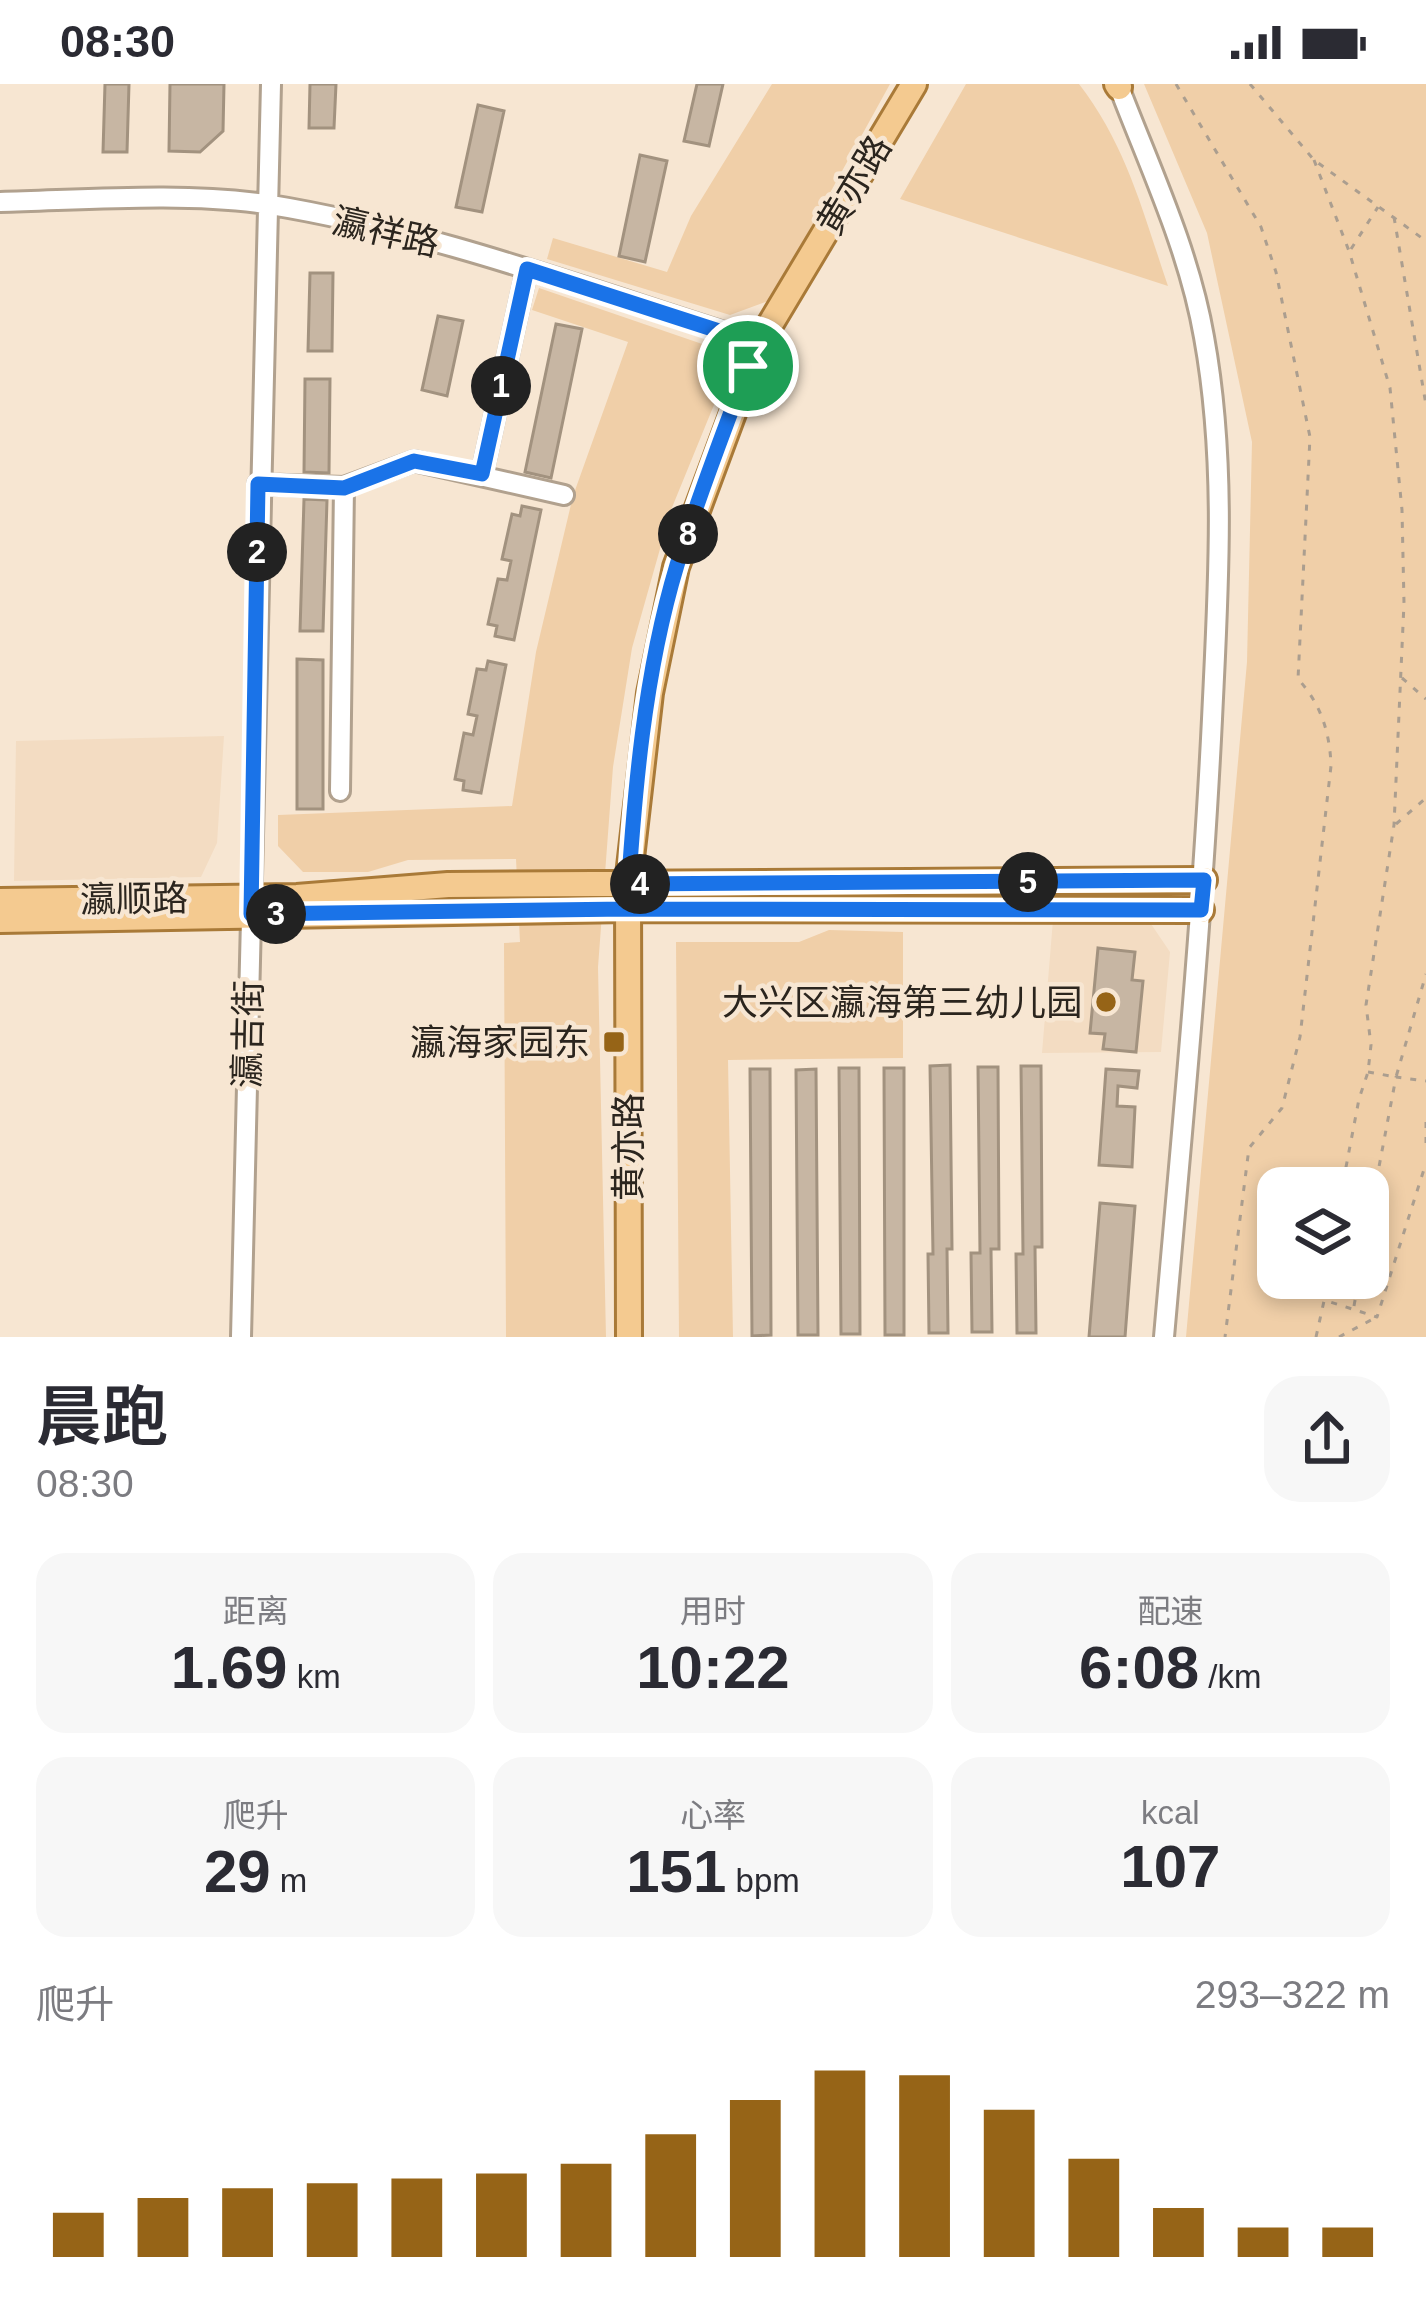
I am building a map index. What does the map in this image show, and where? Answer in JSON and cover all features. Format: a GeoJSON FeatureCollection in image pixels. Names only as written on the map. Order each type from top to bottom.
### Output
{"type":"FeatureCollection","features":[{"type":"Feature","properties":{"kind":"main road","name":"黄亦路"},"geometry":{"type":"LineString","coordinates":[[629,1337],[628,896],[650,694],[676,567],[759,344],[914,84]]}},
{"type":"Feature","properties":{"kind":"main road","name":"瀛顺路"},"geometry":{"type":"LineString","coordinates":[[628,896],[1204,880]]}},
{"type":"Feature","properties":{"kind":"main road","name":"瀛顺路"},"geometry":{"type":"LineString","coordinates":[[0,920],[251,905],[448,885],[628,896],[1201,910]]}},
{"type":"Feature","properties":{"kind":"main road","name":"瀛顺路"},"geometry":{"type":"LineString","coordinates":[[0,901],[251,905]]}},
{"type":"Feature","properties":{"kind":"street","name":"瀛吉街"},"geometry":{"type":"LineString","coordinates":[[241,1337],[271,84]]}},
{"type":"Feature","properties":{"kind":"street"},"geometry":{"type":"LineString","coordinates":[[1118,85],[1180,244],[1204,334],[1220,452],[1204,880],[1164,1337]]}},
{"type":"Feature","properties":{"kind":"street","name":"瀛祥路"},"geometry":{"type":"LineString","coordinates":[[0,202],[267,205],[475,253],[759,344]]}},
{"type":"Feature","properties":{"kind":"street"},"geometry":{"type":"LineString","coordinates":[[482,474],[527,269]]}},
{"type":"Feature","properties":{"kind":"street"},"geometry":{"type":"LineString","coordinates":[[258,484],[344,488],[414,461],[564,495]]}},
{"type":"Feature","properties":{"kind":"street"},"geometry":{"type":"LineString","coordinates":[[340,791],[344,488]]}},
{"type":"Feature","properties":{"kind":"path"},"geometry":{"type":"LineString","coordinates":[[1176,84],[1261,226],[1276,272],[1310,436],[1298,679],[1317,703],[1326,725],[1331,766],[1300,1037],[1282,1108],[1250,1148],[1225,1337]]}},
{"type":"Feature","properties":{"kind":"path"},"geometry":{"type":"LineString","coordinates":[[1250,84],[1314,160],[1426,241]]}},
{"type":"Feature","properties":{"kind":"path"},"geometry":{"type":"LineString","coordinates":[[1314,160],[1349,251],[1390,388],[1402,510],[1394,825],[1366,1006],[1371,1045],[1368,1072],[1346,1167]]}},
{"type":"Feature","properties":{"kind":"path"},"geometry":{"type":"LineString","coordinates":[[1349,251],[1379,206]]}},
{"type":"Feature","properties":{"kind":"path"},"geometry":{"type":"LineString","coordinates":[[1394,216],[1426,405]]}},
{"type":"Feature","properties":{"kind":"path"},"geometry":{"type":"LineString","coordinates":[[1401,677],[1426,699]]}},
{"type":"Feature","properties":{"kind":"path"},"geometry":{"type":"LineString","coordinates":[[1394,825],[1426,798]]}},
{"type":"Feature","properties":{"kind":"path"},"geometry":{"type":"LineString","coordinates":[[1379,1167],[1396,1076],[1426,974]]}},
{"type":"Feature","properties":{"kind":"path"},"geometry":{"type":"LineString","coordinates":[[1368,1072],[1426,1081]]}},
{"type":"Feature","properties":{"kind":"path"},"geometry":{"type":"LineString","coordinates":[[1426,1122],[1426,1147]]}},
{"type":"Feature","properties":{"kind":"path"},"geometry":{"type":"LineString","coordinates":[[1339,1337],[1377,1317],[1426,1162]]}},
{"type":"Feature","properties":{"kind":"path"},"geometry":{"type":"LineString","coordinates":[[1353,1309],[1355,1299]]}},
{"type":"Feature","properties":{"kind":"path"},"geometry":{"type":"LineString","coordinates":[[1316,1337],[1324,1300],[1377,1317]]}},
{"type":"Feature","properties":{"kind":"shaded area"},"geometry":{"type":"Polygon","coordinates":[[[772,84],[890,84],[771,300],[730,315],[547,259],[553,238],[667,272],[691,216],[772,84]]]}},
{"type":"Feature","properties":{"kind":"shaded area"},"geometry":{"type":"Polygon","coordinates":[[[966,84],[1079,84],[1122,156],[1168,286],[900,199],[966,84]]]}},
{"type":"Feature","properties":{"kind":"shaded area"},"geometry":{"type":"Polygon","coordinates":[[[1144,84],[1426,84],[1426,1337],[1186,1337],[1247,662],[1252,442],[1207,233],[1144,84]]]}},
{"type":"Feature","properties":{"kind":"shaded area"},"geometry":{"type":"Polygon","coordinates":[[[539,288],[708,346],[727,373],[671,510],[632,648],[613,767],[598,967],[606,1337],[506,1337],[504,943],[520,942],[516,859],[408,860],[368,872],[303,872],[278,846],[278,815],[512,806],[536,652],[573,496],[628,342],[532,310],[539,288]]]}},
{"type":"Feature","properties":{"kind":"shaded area"},"geometry":{"type":"Polygon","coordinates":[[[224,736],[217,843],[201,877],[14,881],[16,741],[224,736]]]}},
{"type":"Feature","properties":{"kind":"shaded area","name":"大兴区瀛海第三幼儿园"},"geometry":{"type":"Polygon","coordinates":[[[1147,918],[1170,952],[1161,1052],[1042,1053],[1053,920],[1147,918]]]}},
{"type":"Feature","properties":{"kind":"shaded area"},"geometry":{"type":"Polygon","coordinates":[[[829,930],[903,932],[903,1058],[728,1060],[733,1337],[679,1337],[676,942],[799,942],[829,930]]]}},
{"type":"Feature","properties":{"kind":"building"},"geometry":{"type":"Polygon","coordinates":[[[105,84],[129,84],[127,152],[103,152],[105,84]]]}},
{"type":"Feature","properties":{"kind":"building"},"geometry":{"type":"Polygon","coordinates":[[[170,84],[224,84],[223,131],[200,152],[169,151],[170,84]]]}},
{"type":"Feature","properties":{"kind":"building"},"geometry":{"type":"Polygon","coordinates":[[[310,84],[336,84],[334,128],[309,128],[310,84]]]}},
{"type":"Feature","properties":{"kind":"building"},"geometry":{"type":"Polygon","coordinates":[[[697,84],[723,84],[709,146],[684,141],[697,84]]]}},
{"type":"Feature","properties":{"kind":"building"},"geometry":{"type":"Polygon","coordinates":[[[478,105],[504,111],[482,212],[456,207],[478,105]]]}},
{"type":"Feature","properties":{"kind":"building"},"geometry":{"type":"Polygon","coordinates":[[[640,155],[667,161],[645,262],[619,256],[640,155]]]}},
{"type":"Feature","properties":{"kind":"building"},"geometry":{"type":"Polygon","coordinates":[[[310,273],[333,273],[332,351],[308,351],[310,273]]]}},
{"type":"Feature","properties":{"kind":"building"},"geometry":{"type":"Polygon","coordinates":[[[438,316],[463,321],[447,396],[422,390],[438,316]]]}},
{"type":"Feature","properties":{"kind":"building"},"geometry":{"type":"Polygon","coordinates":[[[556,324],[582,329],[551,478],[525,472],[556,324]]]}},
{"type":"Feature","properties":{"kind":"building"},"geometry":{"type":"Polygon","coordinates":[[[305,379],[330,379],[329,473],[304,472],[305,379]]]}},
{"type":"Feature","properties":{"kind":"building"},"geometry":{"type":"Polygon","coordinates":[[[304,499],[327,500],[323,631],[300,631],[304,499]]]}},
{"type":"Feature","properties":{"kind":"building"},"geometry":{"type":"Polygon","coordinates":[[[522,506],[541,510],[514,640],[495,636],[497,626],[488,624],[498,579],[507,580],[511,561],[502,559],[512,514],[520,516],[522,506]]]}},
{"type":"Feature","properties":{"kind":"building"},"geometry":{"type":"Polygon","coordinates":[[[297,659],[323,660],[323,809],[297,809],[297,659]]]}},
{"type":"Feature","properties":{"kind":"building"},"geometry":{"type":"Polygon","coordinates":[[[488,661],[506,665],[481,793],[463,790],[464,781],[455,779],[464,733],[473,735],[477,716],[468,714],[477,669],[486,670],[488,661]]]}},
{"type":"Feature","properties":{"kind":"building"},"geometry":{"type":"Polygon","coordinates":[[[1098,948],[1135,952],[1132,980],[1143,981],[1136,1052],[1103,1049],[1105,1034],[1090,1033],[1098,948]]]}},
{"type":"Feature","properties":{"kind":"building"},"geometry":{"type":"Polygon","coordinates":[[[950,1065],[948,1333],[929,1333],[928,1254],[933,1254],[930,1066],[950,1065]]]}},
{"type":"Feature","properties":{"kind":"building"},"geometry":{"type":"Polygon","coordinates":[[[1021,1066],[1041,1066],[1042,1247],[1035,1247],[1036,1333],[1017,1333],[1016,1254],[1023,1254],[1021,1066]]]}},
{"type":"Feature","properties":{"kind":"building"},"geometry":{"type":"Polygon","coordinates":[[[978,1067],[998,1067],[999,1249],[991,1249],[992,1332],[972,1332],[971,1253],[980,1253],[978,1067]]]}},
{"type":"Feature","properties":{"kind":"building"},"geometry":{"type":"Polygon","coordinates":[[[839,1068],[859,1068],[860,1334],[841,1334],[839,1068]]]}},
{"type":"Feature","properties":{"kind":"building"},"geometry":{"type":"Polygon","coordinates":[[[884,1068],[904,1068],[904,1335],[885,1335],[884,1068]]]}},
{"type":"Feature","properties":{"kind":"building"},"geometry":{"type":"Polygon","coordinates":[[[750,1069],[770,1069],[771,1335],[752,1336],[750,1069]]]}},
{"type":"Feature","properties":{"kind":"building"},"geometry":{"type":"Polygon","coordinates":[[[816,1069],[818,1335],[798,1335],[796,1070],[816,1069]]]}},
{"type":"Feature","properties":{"kind":"building"},"geometry":{"type":"Polygon","coordinates":[[[1106,1069],[1139,1071],[1137,1088],[1118,1086],[1117,1106],[1135,1107],[1132,1167],[1099,1165],[1106,1069]]]}},
{"type":"Feature","properties":{"kind":"building"},"geometry":{"type":"Polygon","coordinates":[[[1100,1203],[1135,1206],[1125,1337],[1089,1337],[1100,1203]]]}},
{"type":"Feature","properties":{"kind":"place","name":"大兴区瀛海第三幼儿园"},"geometry":{"type":"Point","coordinates":[1106,1002]}},
{"type":"Feature","properties":{"kind":"place","name":"瀛海家园东"},"geometry":{"type":"Point","coordinates":[614,1042]}},
{"type":"Feature","properties":{"kind":"route"},"geometry":{"type":"LineString","coordinates":[[748,366],[676,567],[650,694],[636,802],[628,884],[627,909],[1201,910],[1204,880],[628,884],[627,909],[251,914],[258,484],[344,488],[414,461],[482,474],[527,269],[759,344],[748,366]]}}]}
